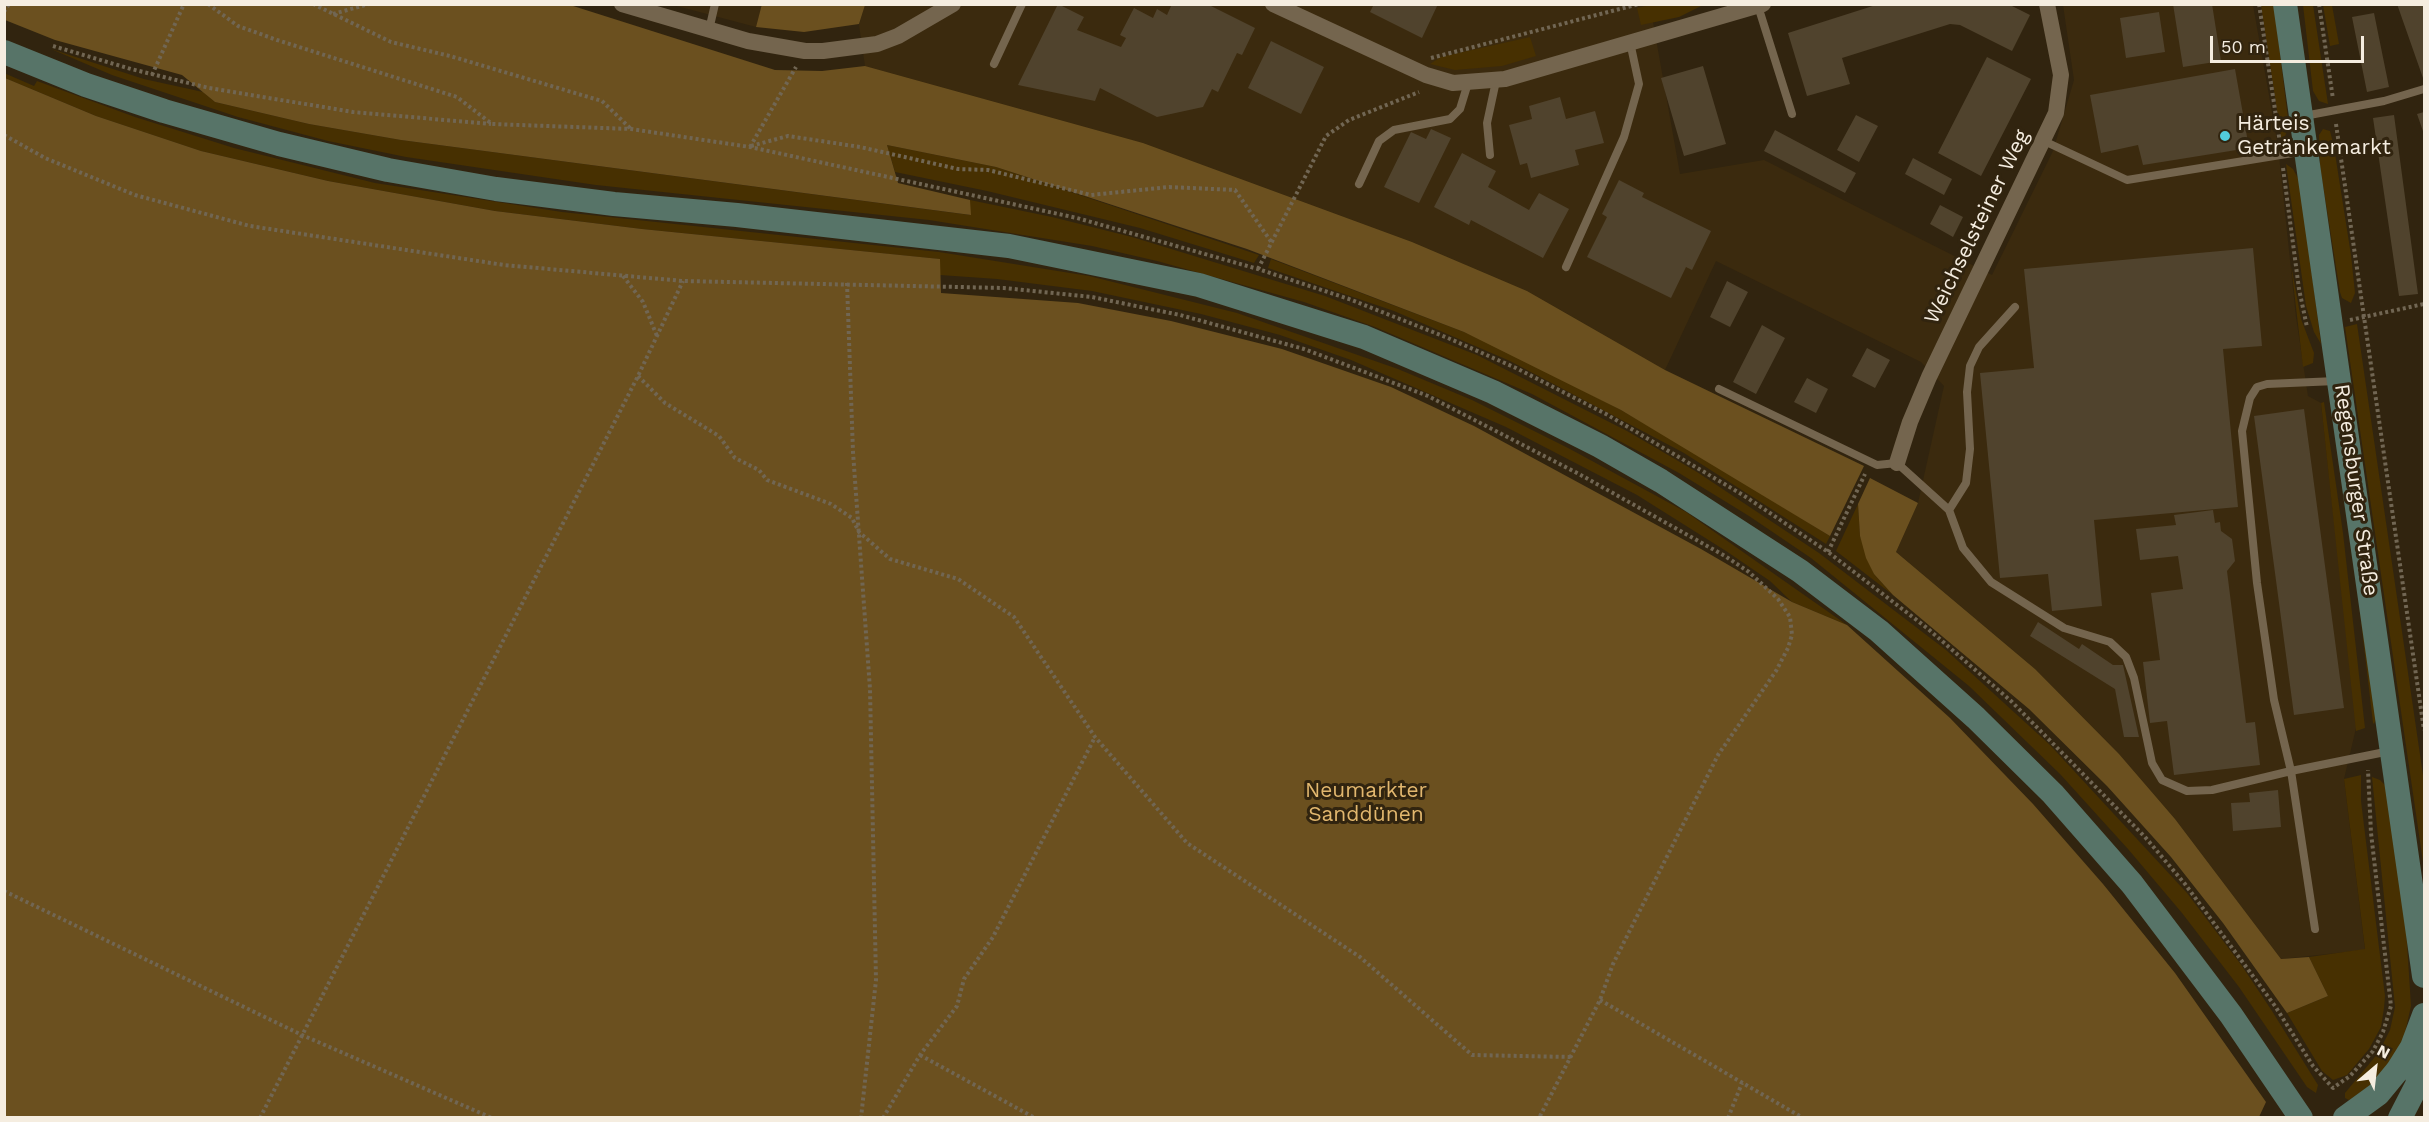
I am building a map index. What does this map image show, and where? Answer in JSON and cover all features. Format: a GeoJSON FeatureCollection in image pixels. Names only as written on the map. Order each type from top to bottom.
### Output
{"type":"FeatureCollection","features":[{"type":"Feature","properties":{"kind":"main road","name":"Regensburger Straße"},"geometry":{"type":"LineString","coordinates":[[2285,4],[2394,750],[2424,976]]}},
{"type":"Feature","properties":{"kind":"main road"},"geometry":{"type":"LineString","coordinates":[[4,52],[42,68],[153,107],[279,144],[388,170],[496,189],[614,204],[1009,246],[1200,285],[1364,337],[1493,392],[1630,463],[1791,564],[1879,632],[1976,718],[2060,802],[2132,884],[2218,997],[2301,1118]]}},
{"type":"Feature","properties":{"kind":"main road"},"geometry":{"type":"LineString","coordinates":[[2424,1015],[2424,1026]]}},
{"type":"Feature","properties":{"kind":"main road"},"geometry":{"type":"LineString","coordinates":[[2345,1118],[2387,1084],[2407,1058],[2424,1020]]}},
{"type":"Feature","properties":{"kind":"main road"},"geometry":{"type":"LineString","coordinates":[[2404,1114],[2421,1068],[2424,1039]]}},
{"type":"Feature","properties":{"kind":"street"},"geometry":{"type":"LineString","coordinates":[[622,4],[709,31],[805,51],[850,49],[877,44],[898,36],[953,4]]}},
{"type":"Feature","properties":{"kind":"street"},"geometry":{"type":"LineString","coordinates":[[1273,4],[1404,66],[1445,82],[1468,83],[1496,81],[1732,8],[1761,5]]}},
{"type":"Feature","properties":{"kind":"street","name":"Weichselsteiner Weg"},"geometry":{"type":"LineString","coordinates":[[1897,463],[1925,386],[2056,112],[2061,75],[2047,4]]}},
{"type":"Feature","properties":{"kind":"lane"},"geometry":{"type":"LineString","coordinates":[[709,31],[715,4]]}},
{"type":"Feature","properties":{"kind":"lane"},"geometry":{"type":"LineString","coordinates":[[994,64],[1022,4]]}},
{"type":"Feature","properties":{"kind":"lane"},"geometry":{"type":"LineString","coordinates":[[1761,5],[1792,114]]}},
{"type":"Feature","properties":{"kind":"lane"},"geometry":{"type":"LineString","coordinates":[[1566,267],[1624,137],[1630,116],[1639,84],[1630,41]]}},
{"type":"Feature","properties":{"kind":"lane"},"geometry":{"type":"LineString","coordinates":[[1490,155],[1487,123],[1496,81]]}},
{"type":"Feature","properties":{"kind":"lane"},"geometry":{"type":"LineString","coordinates":[[1359,184],[1380,141],[1394,130],[1450,119],[1460,109],[1468,83]]}},
{"type":"Feature","properties":{"kind":"lane"},"geometry":{"type":"LineString","coordinates":[[2301,117],[2335,112],[2424,89]]}},
{"type":"Feature","properties":{"kind":"lane"},"geometry":{"type":"LineString","coordinates":[[2043,141],[2127,180],[2307,151]]}},
{"type":"Feature","properties":{"kind":"lane"},"geometry":{"type":"LineString","coordinates":[[1949,510],[1966,483],[1970,449],[1967,392],[1970,366],[1979,347],[2015,307]]}},
{"type":"Feature","properties":{"kind":"lane"},"geometry":{"type":"LineString","coordinates":[[2315,929],[2291,771],[2274,700],[2258,595],[2242,431],[2250,398],[2257,387],[2266,384],[2340,381]]}},
{"type":"Feature","properties":{"kind":"lane"},"geometry":{"type":"LineString","coordinates":[[1719,389],[1871,462],[1882,466],[1897,463],[1949,510],[1963,548],[1991,582],[2064,628],[2110,642],[2126,657],[2134,678],[2152,764],[2162,780],[2187,791],[2212,790],[2394,750]]}},
{"type":"Feature","properties":{"kind":"path"},"geometry":{"type":"LineString","coordinates":[[4,12],[9,4]]}},
{"type":"Feature","properties":{"kind":"path"},"geometry":{"type":"LineString","coordinates":[[152,75],[184,4]]}},
{"type":"Feature","properties":{"kind":"path"},"geometry":{"type":"LineString","coordinates":[[313,4],[391,42],[450,56],[602,101],[631,129]]}},
{"type":"Feature","properties":{"kind":"path"},"geometry":{"type":"LineString","coordinates":[[333,14],[369,4]]}},
{"type":"Feature","properties":{"kind":"path"},"geometry":{"type":"LineString","coordinates":[[1404,66],[1639,4]]}},
{"type":"Feature","properties":{"kind":"path"},"geometry":{"type":"LineString","coordinates":[[2319,4],[2424,730]]}},
{"type":"Feature","properties":{"kind":"path"},"geometry":{"type":"LineString","coordinates":[[52,46],[152,75],[208,88],[353,112],[492,124]]}},
{"type":"Feature","properties":{"kind":"path"},"geometry":{"type":"LineString","coordinates":[[805,51],[750,147],[788,136],[860,147],[958,169],[988,170],[1091,195],[1169,187],[1235,190],[1272,243]]}},
{"type":"Feature","properties":{"kind":"path"},"geometry":{"type":"LineString","coordinates":[[1258,269],[1326,136],[1349,120],[1445,82]]}},
{"type":"Feature","properties":{"kind":"path"},"geometry":{"type":"LineString","coordinates":[[4,135],[45,158],[135,195],[250,226],[504,265],[683,281],[1004,288],[1092,297],[1180,315],[1304,349],[1385,378],[1486,424],[1693,537],[1749,572],[1778,599],[1790,617],[1792,635],[1788,648],[1776,671],[1718,755],[1613,964],[1600,1000],[1539,1118]]}},
{"type":"Feature","properties":{"kind":"path"},"geometry":{"type":"LineString","coordinates":[[622,275],[644,302],[657,336]]}},
{"type":"Feature","properties":{"kind":"path"},"geometry":{"type":"LineString","coordinates":[[260,1118],[638,376],[683,281]]}},
{"type":"Feature","properties":{"kind":"path"},"geometry":{"type":"LineString","coordinates":[[847,283],[853,452],[870,689],[876,980],[861,1118]]}},
{"type":"Feature","properties":{"kind":"path"},"geometry":{"type":"LineString","coordinates":[[2332,322],[2366,318],[2424,304]]}},
{"type":"Feature","properties":{"kind":"path"},"geometry":{"type":"LineString","coordinates":[[638,376],[665,403],[719,436],[735,458],[759,470],[767,480],[831,504],[852,518],[859,532],[890,559],[958,579],[1014,617],[1095,737],[1187,843],[1360,957],[1472,1055],[1571,1057]]}},
{"type":"Feature","properties":{"kind":"path"},"geometry":{"type":"LineString","coordinates":[[1828,552],[1871,462]]}},
{"type":"Feature","properties":{"kind":"path"},"geometry":{"type":"LineString","coordinates":[[883,1118],[920,1055],[957,1006],[964,979],[993,937],[1095,737]]}},
{"type":"Feature","properties":{"kind":"path"},"geometry":{"type":"LineString","coordinates":[[4,891],[302,1035],[492,1118]]}},
{"type":"Feature","properties":{"kind":"path"},"geometry":{"type":"LineString","coordinates":[[1600,1000],[1803,1118]]}},
{"type":"Feature","properties":{"kind":"path"},"geometry":{"type":"LineString","coordinates":[[920,1055],[1035,1118]]}},
{"type":"Feature","properties":{"kind":"path"},"geometry":{"type":"LineString","coordinates":[[1728,1118],[1742,1083]]}},
{"type":"Feature","properties":{"kind":"shaded area"},"geometry":{"type":"Polygon","coordinates":[[[865,4],[1650,5],[1680,174],[1764,160],[1992,275],[2053,151],[2074,80],[2063,5],[2253,5],[2278,146],[2296,317],[2308,396],[2321,403],[2357,724],[2344,779],[2365,950],[2281,959],[2175,819],[2119,754],[2035,669],[1896,552],[1918,503],[1944,386],[1921,362],[1716,261],[1665,370],[1527,291],[1412,242],[1143,143],[865,66],[859,25],[865,4]]]}},
{"type":"Feature","properties":{"kind":"shaded area"},"geometry":{"type":"Polygon","coordinates":[[[673,5],[762,5],[756,27],[673,5]]]}},
{"type":"Feature","properties":{"kind":"shaded area"},"geometry":{"type":"Polygon","coordinates":[[[1650,5],[1703,5],[1679,17],[1641,25],[1637,8],[1650,5]]]}},
{"type":"Feature","properties":{"kind":"shaded area"},"geometry":{"type":"Polygon","coordinates":[[[2261,5],[2274,5],[2289,127],[2282,143],[2261,5]]]}},
{"type":"Feature","properties":{"kind":"shaded area"},"geometry":{"type":"Polygon","coordinates":[[[2303,5],[2313,5],[2328,104],[2319,101],[2313,91],[2303,5]]]}},
{"type":"Feature","properties":{"kind":"shaded area"},"geometry":{"type":"Polygon","coordinates":[[[2323,5],[2332,5],[2339,44],[2330,46],[2323,5]]]}},
{"type":"Feature","properties":{"kind":"shaded area"},"geometry":{"type":"Polygon","coordinates":[[[1530,37],[1536,56],[1502,66],[1455,70],[1430,64],[1441,57],[1530,37]]]}},
{"type":"Feature","properties":{"kind":"shaded area"},"geometry":{"type":"Polygon","coordinates":[[[51,49],[144,79],[203,92],[215,102],[309,124],[401,140],[970,215],[970,200],[1052,217],[1132,237],[1325,296],[1477,355],[1627,431],[1697,472],[1819,553],[1946,650],[2050,745],[2187,893],[2242,966],[2272,1011],[2318,1085],[2316,1093],[2307,1087],[2239,987],[2182,913],[2128,849],[2060,774],[1969,686],[1811,558],[1749,516],[1679,473],[1532,394],[1375,327],[1304,302],[1157,261],[1092,246],[929,220],[596,185],[406,157],[328,141],[238,117],[112,75],[51,49]]]}},
{"type":"Feature","properties":{"kind":"shaded area"},"geometry":{"type":"Polygon","coordinates":[[[4,73],[34,86],[37,81],[135,117],[234,148],[375,183],[562,212],[939,252],[1089,276],[1237,313],[1398,369],[1472,400],[1570,449],[1686,512],[1847,625],[1792,602],[1770,581],[1637,495],[1506,427],[1351,360],[1280,335],[1201,314],[1092,291],[997,279],[940,275],[939,259],[642,229],[495,211],[328,181],[201,151],[96,116],[5,78],[4,73]]]}},
{"type":"Feature","properties":{"kind":"shaded area"},"geometry":{"type":"Polygon","coordinates":[[[2323,129],[2330,131],[2334,147],[2351,255],[2355,293],[2351,303],[2342,298],[2340,292],[2320,166],[2319,135],[2323,129]]]}},
{"type":"Feature","properties":{"kind":"shaded area"},"geometry":{"type":"Polygon","coordinates":[[[887,145],[996,167],[1259,255],[1254,263],[1140,228],[987,191],[895,172],[887,145]]]}},
{"type":"Feature","properties":{"kind":"shaded area"},"geometry":{"type":"Polygon","coordinates":[[[2286,164],[2293,169],[2300,182],[2321,344],[2314,332],[2306,306],[2286,164]]]}},
{"type":"Feature","properties":{"kind":"shaded area"},"geometry":{"type":"Polygon","coordinates":[[[1271,259],[1464,332],[1518,356],[1621,410],[1699,455],[1830,536],[1826,544],[1684,453],[1510,361],[1394,311],[1268,268],[1271,259]]]}},
{"type":"Feature","properties":{"kind":"shaded area"},"geometry":{"type":"Polygon","coordinates":[[[2291,265],[2301,319],[2314,353],[2313,363],[2303,367],[2291,265]]]}},
{"type":"Feature","properties":{"kind":"shaded area"},"geometry":{"type":"Polygon","coordinates":[[[2357,324],[2424,782],[2424,869],[2345,327],[2357,324]]]}},
{"type":"Feature","properties":{"kind":"shaded area"},"geometry":{"type":"Polygon","coordinates":[[[2324,402],[2343,533],[2365,728],[2356,731],[2321,403],[2324,402]]]}},
{"type":"Feature","properties":{"kind":"shaded area"},"geometry":{"type":"Polygon","coordinates":[[[1858,504],[1860,536],[1874,574],[1893,595],[1836,551],[1858,504]]]}},
{"type":"Feature","properties":{"kind":"shaded area"},"geometry":{"type":"Polygon","coordinates":[[[2358,596],[2377,716],[2374,724],[2373,723],[2358,596]]]}},
{"type":"Feature","properties":{"kind":"shaded area"},"geometry":{"type":"Polygon","coordinates":[[[2361,775],[2361,801],[2385,996],[2384,1008],[2381,1027],[2369,1049],[2347,1075],[2333,1080],[2322,1071],[2287,1013],[2328,996],[2309,957],[2365,949],[2344,779],[2361,775]]]}},
{"type":"Feature","properties":{"kind":"shaded area"},"geometry":{"type":"Polygon","coordinates":[[[2372,777],[2380,780],[2386,786],[2406,928],[2411,1006],[2402,1046],[2373,1084],[2349,1100],[2345,1098],[2345,1093],[2379,1052],[2390,1030],[2395,1007],[2372,777]]]}},
{"type":"Feature","properties":{"kind":"green space"},"geometry":{"type":"Polygon","coordinates":[[[5,4],[570,5],[775,70],[822,71],[865,66],[1143,143],[1412,242],[1527,291],[1665,370],[1864,466],[1830,536],[1621,410],[1464,332],[1247,249],[996,167],[887,145],[898,183],[970,200],[971,215],[401,140],[309,124],[215,102],[182,75],[55,40],[5,20],[5,4]]]}},
{"type":"Feature","properties":{"kind":"green space"},"geometry":{"type":"Polygon","coordinates":[[[762,4],[865,5],[859,24],[804,32],[756,27],[762,4]]]}},
{"type":"Feature","properties":{"kind":"green space","name":"Neumarkter Sanddünen"},"geometry":{"type":"Polygon","coordinates":[[[5,78],[96,116],[201,151],[328,181],[495,211],[642,229],[940,259],[941,293],[1078,303],[1171,321],[1282,349],[1391,387],[1474,426],[1701,549],[1792,602],[1847,625],[1950,718],[2033,804],[2103,884],[2175,973],[2266,1102],[2259,1117],[5,1117],[5,78]]]}},
{"type":"Feature","properties":{"kind":"green space"},"geometry":{"type":"Polygon","coordinates":[[[1870,478],[1918,503],[1896,552],[2035,669],[2119,754],[2175,819],[2281,959],[2309,957],[2328,996],[2287,1013],[2223,923],[2171,857],[2107,786],[2029,709],[1893,595],[1874,574],[1866,558],[1860,536],[1858,504],[1870,478]]]}},
{"type":"Feature","properties":{"kind":"building"},"geometry":{"type":"Polygon","coordinates":[[[1058,4],[1084,17],[1077,30],[1121,47],[1126,38],[1120,35],[1134,8],[1153,18],[1157,9],[1167,15],[1172,4],[1207,4],[1255,28],[1242,55],[1237,53],[1218,92],[1212,89],[1203,107],[1157,117],[1100,88],[1095,101],[1018,85],[1058,4]]]}},
{"type":"Feature","properties":{"kind":"building"},"geometry":{"type":"Polygon","coordinates":[[[1374,4],[1438,4],[1422,38],[1370,12],[1374,4]]]}},
{"type":"Feature","properties":{"kind":"building"},"geometry":{"type":"Polygon","coordinates":[[[1879,4],[2008,4],[2030,15],[2012,51],[1960,25],[1950,24],[1842,58],[1850,84],[1807,96],[1788,33],[1879,4]]]}},
{"type":"Feature","properties":{"kind":"building"},"geometry":{"type":"Polygon","coordinates":[[[2173,4],[2212,4],[2221,61],[2183,67],[2173,4]]]}},
{"type":"Feature","properties":{"kind":"building"},"geometry":{"type":"Polygon","coordinates":[[[2397,4],[2424,4],[2424,78],[2423,78],[2397,4]]]}},
{"type":"Feature","properties":{"kind":"building"},"geometry":{"type":"Polygon","coordinates":[[[2159,12],[2165,52],[2126,58],[2120,18],[2159,12]]]}},
{"type":"Feature","properties":{"kind":"building"},"geometry":{"type":"Polygon","coordinates":[[[2374,13],[2389,87],[2367,92],[2352,17],[2374,13]]]}},
{"type":"Feature","properties":{"kind":"building"},"geometry":{"type":"Polygon","coordinates":[[[1271,41],[1324,67],[1301,114],[1248,88],[1271,41]]]}},
{"type":"Feature","properties":{"kind":"building"},"geometry":{"type":"Polygon","coordinates":[[[1987,57],[2031,79],[1981,176],[1938,153],[1987,57]]]}},
{"type":"Feature","properties":{"kind":"building"},"geometry":{"type":"Polygon","coordinates":[[[1703,66],[1726,144],[1684,156],[1661,78],[1703,66]]]}},
{"type":"Feature","properties":{"kind":"building"},"geometry":{"type":"Polygon","coordinates":[[[2235,69],[2249,148],[2143,165],[2138,145],[2101,153],[2090,95],[2235,69]]]}},
{"type":"Feature","properties":{"kind":"building"},"geometry":{"type":"Polygon","coordinates":[[[1560,97],[1566,119],[1595,111],[1604,143],[1575,150],[1579,165],[1531,178],[1527,163],[1520,165],[1509,125],[1532,119],[1529,106],[1560,97]]]}},
{"type":"Feature","properties":{"kind":"building"},"geometry":{"type":"Polygon","coordinates":[[[2424,112],[2424,134],[2417,114],[2424,112]]]}},
{"type":"Feature","properties":{"kind":"building"},"geometry":{"type":"Polygon","coordinates":[[[1856,115],[1878,126],[1859,162],[1837,150],[1856,115]]]}},
{"type":"Feature","properties":{"kind":"building"},"geometry":{"type":"Polygon","coordinates":[[[2394,115],[2418,294],[2399,296],[2373,118],[2394,115]]]}},
{"type":"Feature","properties":{"kind":"building"},"geometry":{"type":"Polygon","coordinates":[[[1431,129],[1451,138],[1419,203],[1384,187],[1411,132],[1426,139],[1431,129]]]}},
{"type":"Feature","properties":{"kind":"building"},"geometry":{"type":"Polygon","coordinates":[[[1775,130],[1856,173],[1845,193],[1764,151],[1775,130]]]}},
{"type":"Feature","properties":{"kind":"building"},"geometry":{"type":"Polygon","coordinates":[[[1462,153],[1496,171],[1488,187],[1529,210],[1539,193],[1569,209],[1543,258],[1471,220],[1469,225],[1434,207],[1462,153]]]}},
{"type":"Feature","properties":{"kind":"building"},"geometry":{"type":"Polygon","coordinates":[[[1913,158],[1952,179],[1944,195],[1905,174],[1913,158]]]}},
{"type":"Feature","properties":{"kind":"building"},"geometry":{"type":"Polygon","coordinates":[[[1619,180],[1644,193],[1642,197],[1711,231],[1692,270],[1686,267],[1671,298],[1587,257],[1607,217],[1602,214],[1619,180]]]}},
{"type":"Feature","properties":{"kind":"building"},"geometry":{"type":"Polygon","coordinates":[[[1940,205],[1963,217],[1953,237],[1930,224],[1940,205]]]}},
{"type":"Feature","properties":{"kind":"building"},"geometry":{"type":"Polygon","coordinates":[[[2253,248],[2262,346],[2223,349],[2238,507],[2094,520],[2102,606],[2052,611],[2048,574],[2000,578],[1980,373],[2034,368],[2024,269],[2253,248]]]}},
{"type":"Feature","properties":{"kind":"building"},"geometry":{"type":"Polygon","coordinates":[[[1727,281],[1748,292],[1730,327],[1710,317],[1727,281]]]}},
{"type":"Feature","properties":{"kind":"building"},"geometry":{"type":"Polygon","coordinates":[[[1762,325],[1785,338],[1756,394],[1733,382],[1762,325]]]}},
{"type":"Feature","properties":{"kind":"building"},"geometry":{"type":"Polygon","coordinates":[[[1867,348],[1890,360],[1875,388],[1852,376],[1867,348]]]}},
{"type":"Feature","properties":{"kind":"building"},"geometry":{"type":"Polygon","coordinates":[[[1807,378],[1828,389],[1816,413],[1794,402],[1807,378]]]}},
{"type":"Feature","properties":{"kind":"building"},"geometry":{"type":"Polygon","coordinates":[[[2304,409],[2344,708],[2294,715],[2254,416],[2304,409]]]}},
{"type":"Feature","properties":{"kind":"building"},"geometry":{"type":"Polygon","coordinates":[[[2213,510],[2215,523],[2220,522],[2221,531],[2232,539],[2235,561],[2227,571],[2246,723],[2255,722],[2260,765],[2174,775],[2167,721],[2150,723],[2143,662],[2160,660],[2151,593],[2183,589],[2178,556],[2140,560],[2136,529],[2176,525],[2174,515],[2213,510]]]}},
{"type":"Feature","properties":{"kind":"building"},"geometry":{"type":"Polygon","coordinates":[[[2038,622],[2079,649],[2082,644],[2113,665],[2123,665],[2139,737],[2124,737],[2115,689],[2030,636],[2038,622]]]}},
{"type":"Feature","properties":{"kind":"building"},"geometry":{"type":"Polygon","coordinates":[[[2278,790],[2281,827],[2233,831],[2231,803],[2250,802],[2249,793],[2278,790]]]}},
{"type":"Feature","properties":{"kind":"place","name":"Härteis Getränkemarkt"},"geometry":{"type":"Point","coordinates":[2225,136]}}]}
